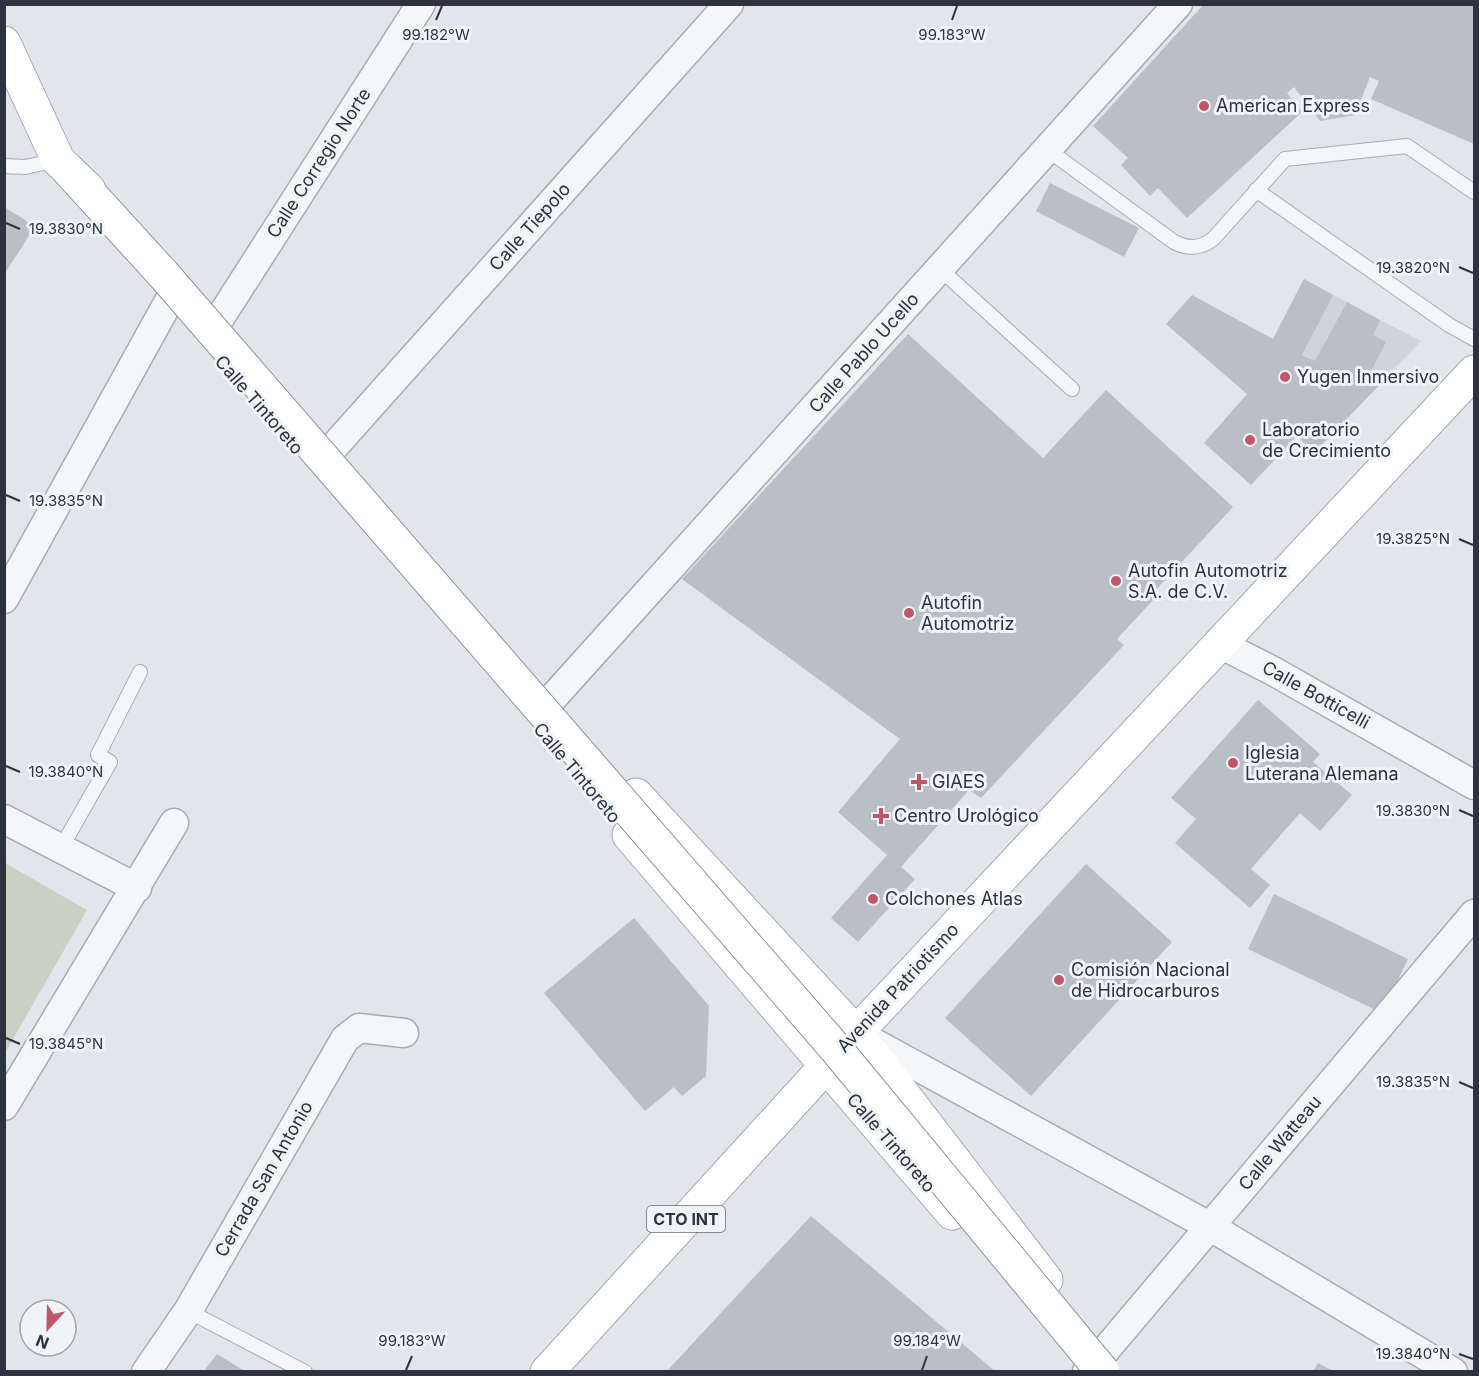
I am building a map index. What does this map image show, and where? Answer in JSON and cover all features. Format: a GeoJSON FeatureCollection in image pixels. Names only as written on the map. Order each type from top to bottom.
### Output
{"type":"FeatureCollection","features":[{"type":"Feature","properties":{"kind":"main road","name":"Calle Tintoreto"},"geometry":{"type":"LineString","coordinates":[[4,43],[64,165],[149,244],[549,702],[856,1033],[1098,1368]]}},
{"type":"Feature","properties":{"kind":"main road"},"geometry":{"type":"LineString","coordinates":[[64,165],[167,288],[836,1049],[1098,1368]]}},
{"type":"Feature","properties":{"kind":"main road","name":"Calle Tintoreto"},"geometry":{"type":"LineString","coordinates":[[167,288],[825,1067],[1098,1368]]}},
{"type":"Feature","properties":{"kind":"main road","name":"Avenida Patriotismo"},"geometry":{"type":"LineString","coordinates":[[547,1371],[856,1033],[1218,643],[1474,372]]}},
{"type":"Feature","properties":{"kind":"street","name":"Calle Corregio Norte"},"geometry":{"type":"LineString","coordinates":[[218,321],[421,4]]}},
{"type":"Feature","properties":{"kind":"street","name":"Calle Tiepolo"},"geometry":{"type":"LineString","coordinates":[[331,450],[729,4]]}},
{"type":"Feature","properties":{"kind":"street","name":"Calle Pablo Ucello"},"geometry":{"type":"LineString","coordinates":[[549,702],[1048,150],[1173,6]]}},
{"type":"Feature","properties":{"kind":"street"},"geometry":{"type":"LineString","coordinates":[[4,599],[167,288]]}},
{"type":"Feature","properties":{"kind":"street","name":"Calle Botticelli"},"geometry":{"type":"LineString","coordinates":[[1218,643],[1273,671],[1474,784]]}},
{"type":"Feature","properties":{"kind":"street"},"geometry":{"type":"LineString","coordinates":[[4,819],[137,888]]}},
{"type":"Feature","properties":{"kind":"street"},"geometry":{"type":"LineString","coordinates":[[4,1106],[174,823]]}},
{"type":"Feature","properties":{"kind":"street","name":"Calle Watteau"},"geometry":{"type":"LineString","coordinates":[[1098,1368],[1209,1226],[1474,914]]}},
{"type":"Feature","properties":{"kind":"street","name":"Cerrada San Antonio"},"geometry":{"type":"LineString","coordinates":[[147,1371],[188,1311],[345,1039],[359,1028],[404,1033]]}},
{"type":"Feature","properties":{"kind":"street","name":"Calle Tintoreto"},"geometry":{"type":"LineString","coordinates":[[856,1033],[1209,1226],[1453,1371]]}},
{"type":"Feature","properties":{"kind":"lane"},"geometry":{"type":"LineString","coordinates":[[1048,150],[1174,242],[1190,248],[1206,244],[1213,239],[1285,159],[1407,146],[1474,192]]}},
{"type":"Feature","properties":{"kind":"lane"},"geometry":{"type":"LineString","coordinates":[[4,166],[64,165]]}},
{"type":"Feature","properties":{"kind":"lane"},"geometry":{"type":"LineString","coordinates":[[1256,190],[1449,325],[1474,339]]}},
{"type":"Feature","properties":{"kind":"lane"},"geometry":{"type":"LineString","coordinates":[[940,269],[1072,389]]}},
{"type":"Feature","properties":{"kind":"lane"},"geometry":{"type":"LineString","coordinates":[[61,848],[110,762],[98,755],[140,672]]}},
{"type":"Feature","properties":{"kind":"lane"},"geometry":{"type":"LineString","coordinates":[[188,1311],[304,1371]]}},
{"type":"Feature","properties":{"kind":"shaded area"},"geometry":{"type":"Polygon","coordinates":[[[1304,279],[1421,341],[1372,392],[1273,339],[1304,279]]]}},
{"type":"Feature","properties":{"kind":"green space"},"geometry":{"type":"Polygon","coordinates":[[[5,863],[87,910],[5,1053],[5,863]]]}},
{"type":"Feature","properties":{"kind":"building","name":"American Express"},"geometry":{"type":"Polygon","coordinates":[[[1204,4],[1474,4],[1474,144],[1371,99],[1379,81],[1370,77],[1355,115],[1320,121],[1294,87],[1287,93],[1302,112],[1187,218],[1158,188],[1150,196],[1121,165],[1128,158],[1093,126],[1204,4]]]}},
{"type":"Feature","properties":{"kind":"building"},"geometry":{"type":"Polygon","coordinates":[[[1050,183],[1139,228],[1124,257],[1036,211],[1050,183]]]}},
{"type":"Feature","properties":{"kind":"building"},"geometry":{"type":"Polygon","coordinates":[[[4,207],[35,226],[4,275],[4,207]]]}},
{"type":"Feature","properties":{"kind":"building"},"geometry":{"type":"Polygon","coordinates":[[[1304,279],[1333,295],[1302,355],[1315,361],[1347,302],[1380,320],[1373,335],[1386,342],[1371,371],[1385,379],[1314,453],[1297,436],[1251,485],[1204,443],[1247,394],[1166,324],[1192,295],[1273,339],[1304,279]]]}},
{"type":"Feature","properties":{"kind":"building"},"geometry":{"type":"Polygon","coordinates":[[[908,334],[1043,458],[1106,390],[1233,507],[1151,595],[1155,598],[1117,639],[1124,645],[981,798],[969,790],[901,867],[915,879],[858,942],[831,918],[887,855],[838,812],[900,739],[682,579],[908,334]]]}},
{"type":"Feature","properties":{"kind":"building"},"geometry":{"type":"Polygon","coordinates":[[[1258,700],[1320,754],[1313,762],[1352,795],[1320,831],[1300,813],[1251,869],[1270,885],[1250,908],[1175,843],[1196,819],[1171,798],[1258,700]]]}},
{"type":"Feature","properties":{"kind":"building","name":"Comisión Nacional de Hidrocarburos"},"geometry":{"type":"Polygon","coordinates":[[[1086,864],[1172,942],[1031,1096],[945,1018],[1086,864]]]}},
{"type":"Feature","properties":{"kind":"building"},"geometry":{"type":"Polygon","coordinates":[[[1274,894],[1408,959],[1382,1013],[1248,949],[1274,894]]]}},
{"type":"Feature","properties":{"kind":"building"},"geometry":{"type":"Polygon","coordinates":[[[634,918],[709,1006],[706,1076],[682,1096],[674,1087],[645,1111],[544,993],[634,918]]]}},
{"type":"Feature","properties":{"kind":"building"},"geometry":{"type":"Polygon","coordinates":[[[811,1216],[996,1372],[666,1372],[811,1216]]]}},
{"type":"Feature","properties":{"kind":"building"},"geometry":{"type":"Polygon","coordinates":[[[217,1354],[246,1372],[203,1372],[217,1354]]]}},
{"type":"Feature","properties":{"kind":"building"},"geometry":{"type":"Polygon","coordinates":[[[1318,1363],[1335,1372],[1313,1372],[1318,1363]]]}},
{"type":"Feature","properties":{"kind":"place","name":"American Express"},"geometry":{"type":"Point","coordinates":[1204,106]}},
{"type":"Feature","properties":{"kind":"place","name":"Yugen Inmersivo"},"geometry":{"type":"Point","coordinates":[1285,377]}},
{"type":"Feature","properties":{"kind":"place","name":"Laboratorio de Crecimiento"},"geometry":{"type":"Point","coordinates":[1250,440]}},
{"type":"Feature","properties":{"kind":"place","name":"Autofin Automotriz S.A. de C.V."},"geometry":{"type":"Point","coordinates":[1116,581]}},
{"type":"Feature","properties":{"kind":"place","name":"Autofin Automotriz"},"geometry":{"type":"Point","coordinates":[909,613]}},
{"type":"Feature","properties":{"kind":"place","name":"Iglesia Luterana Alemana"},"geometry":{"type":"Point","coordinates":[1233,763]}},
{"type":"Feature","properties":{"kind":"place","name":"GIAES"},"geometry":{"type":"Point","coordinates":[919,782]}},
{"type":"Feature","properties":{"kind":"place","name":"Centro Urológico"},"geometry":{"type":"Point","coordinates":[881,816]}},
{"type":"Feature","properties":{"kind":"place","name":"Colchones Atlas"},"geometry":{"type":"Point","coordinates":[873,899]}},
{"type":"Feature","properties":{"kind":"place","name":"Comisión Nacional de Hidrocarburos"},"geometry":{"type":"Point","coordinates":[1059,980]}}]}
